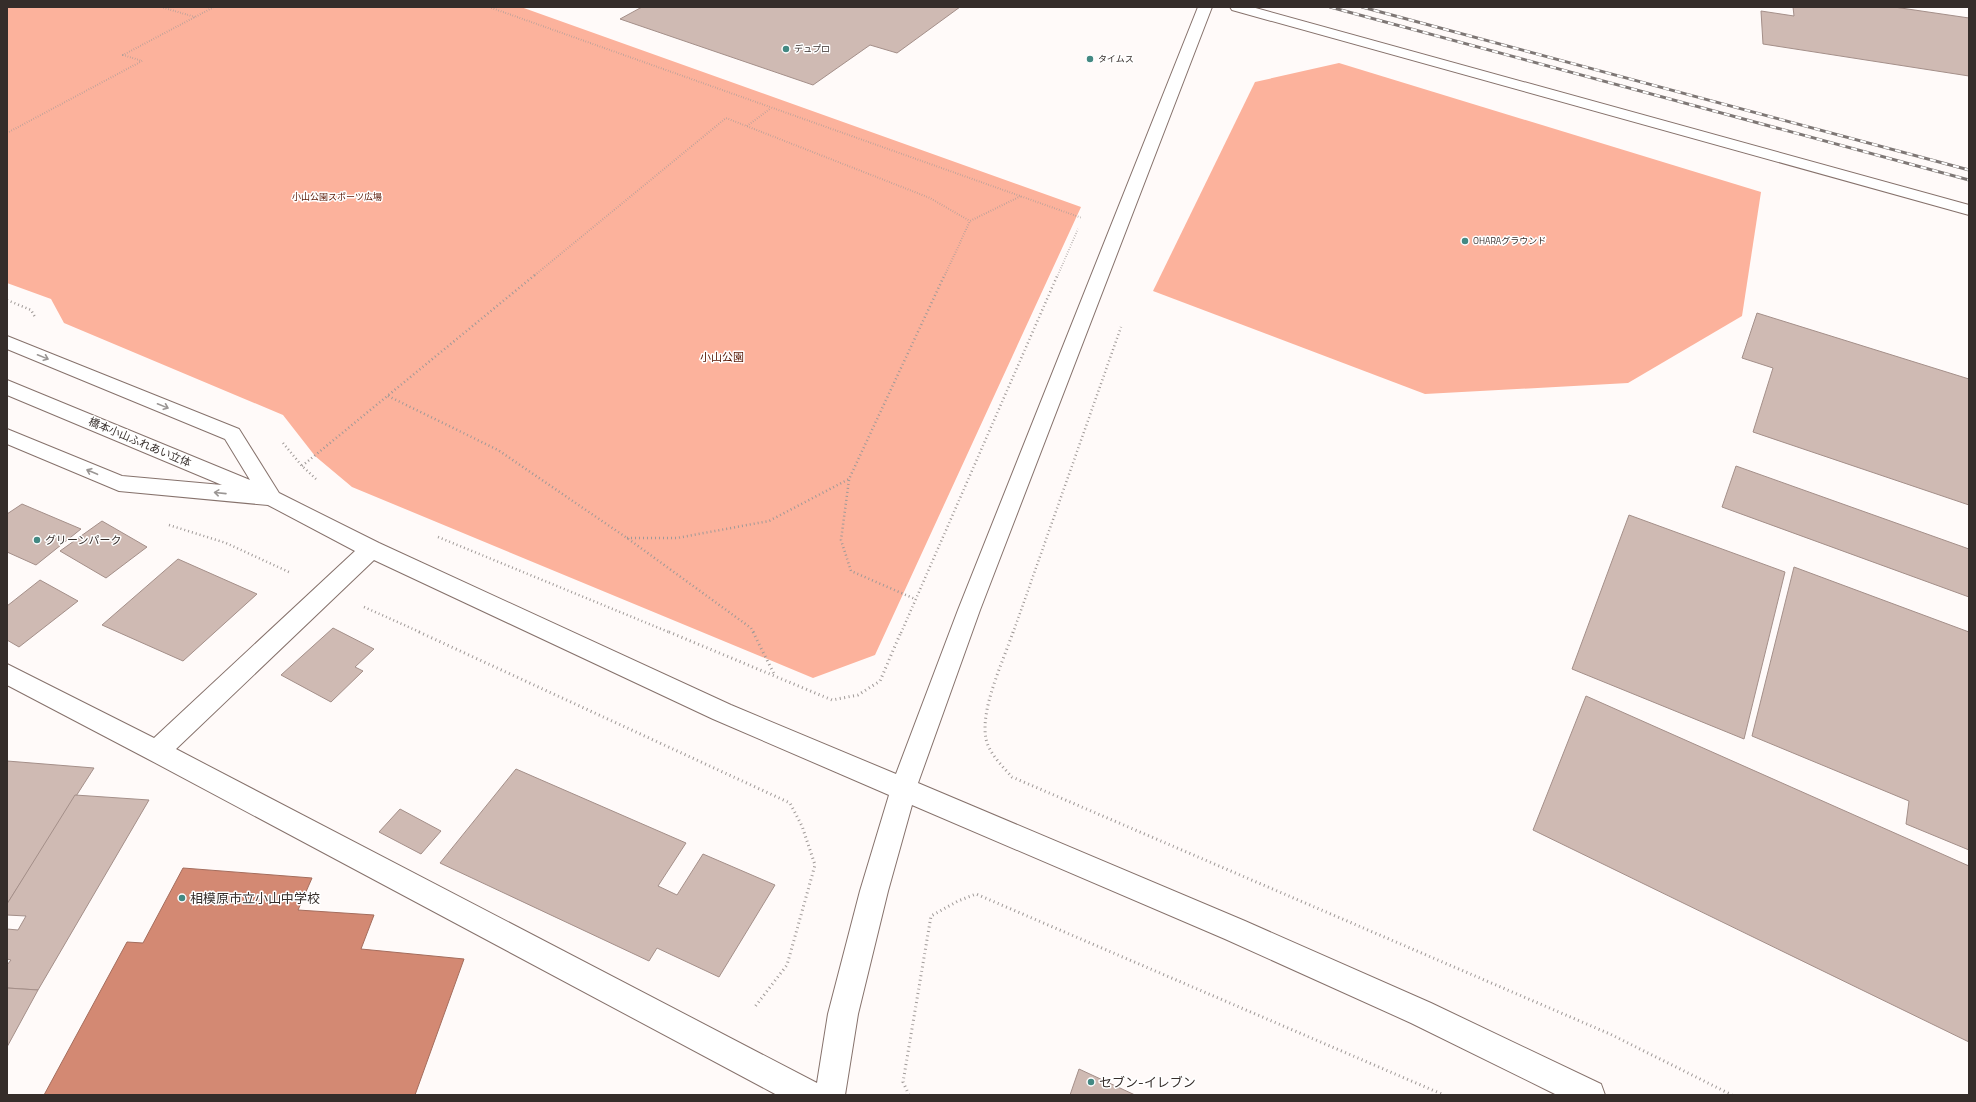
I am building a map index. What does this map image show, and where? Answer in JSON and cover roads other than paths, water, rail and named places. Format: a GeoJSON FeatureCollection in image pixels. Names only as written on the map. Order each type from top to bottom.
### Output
{"type":"FeatureCollection","features":[{"type":"Feature","properties":{"kind":"street"},"geometry":{"type":"LineString","coordinates":[[830,1095],[843,1014],[874,891],[903,790],[969,610],[1206,7]]}},
{"type":"Feature","properties":{"kind":"street"},"geometry":{"type":"LineString","coordinates":[[1237,7],[1969,210]]}},
{"type":"Feature","properties":{"kind":"street"},"geometry":{"type":"LineString","coordinates":[[7,342],[232,434],[272,498]]}},
{"type":"Feature","properties":{"kind":"street","name":"橋本小山ふれあい立体"},"geometry":{"type":"LineString","coordinates":[[7,387],[272,498],[371,549],[722,712],[1235,930],[1407,1006],[1590,1095]]}},
{"type":"Feature","properties":{"kind":"street"},"geometry":{"type":"LineString","coordinates":[[7,436],[119,483],[272,498]]}},
{"type":"Feature","properties":{"kind":"street"},"geometry":{"type":"LineString","coordinates":[[157,751],[371,549]]}},
{"type":"Feature","properties":{"kind":"street"},"geometry":{"type":"LineString","coordinates":[[7,674],[157,751],[808,1095]]}},
{"type":"Feature","properties":{"kind":"railway"},"geometry":{"type":"LineString","coordinates":[[1330,7],[1969,180]]}},
{"type":"Feature","properties":{"kind":"railway"},"geometry":{"type":"LineString","coordinates":[[1362,7],[1969,170]]}},
{"type":"Feature","properties":{"kind":"place","name":"デュプロ"},"geometry":{"type":"Point","coordinates":[786,49]}},
{"type":"Feature","properties":{"kind":"place","name":"タイムス"},"geometry":{"type":"Point","coordinates":[1090,59]}},
{"type":"Feature","properties":{"kind":"place","name":"OHARAグラウンド"},"geometry":{"type":"Point","coordinates":[1465,241]}},
{"type":"Feature","properties":{"kind":"place","name":"グリーンパーク"},"geometry":{"type":"Point","coordinates":[37,540]}},
{"type":"Feature","properties":{"kind":"place","name":"相模原市立小山中学校"},"geometry":{"type":"Point","coordinates":[182,898]}},
{"type":"Feature","properties":{"kind":"place","name":"セブン-イレブン"},"geometry":{"type":"Point","coordinates":[1091,1082]}},
{"type":"Feature","properties":{"kind":"park label","name":"小山公園スポーツ広場"},"geometry":{"type":"Point","coordinates":[337,197]}},
{"type":"Feature","properties":{"kind":"park label","name":"小山公園"},"geometry":{"type":"Point","coordinates":[722,357]}}]}
